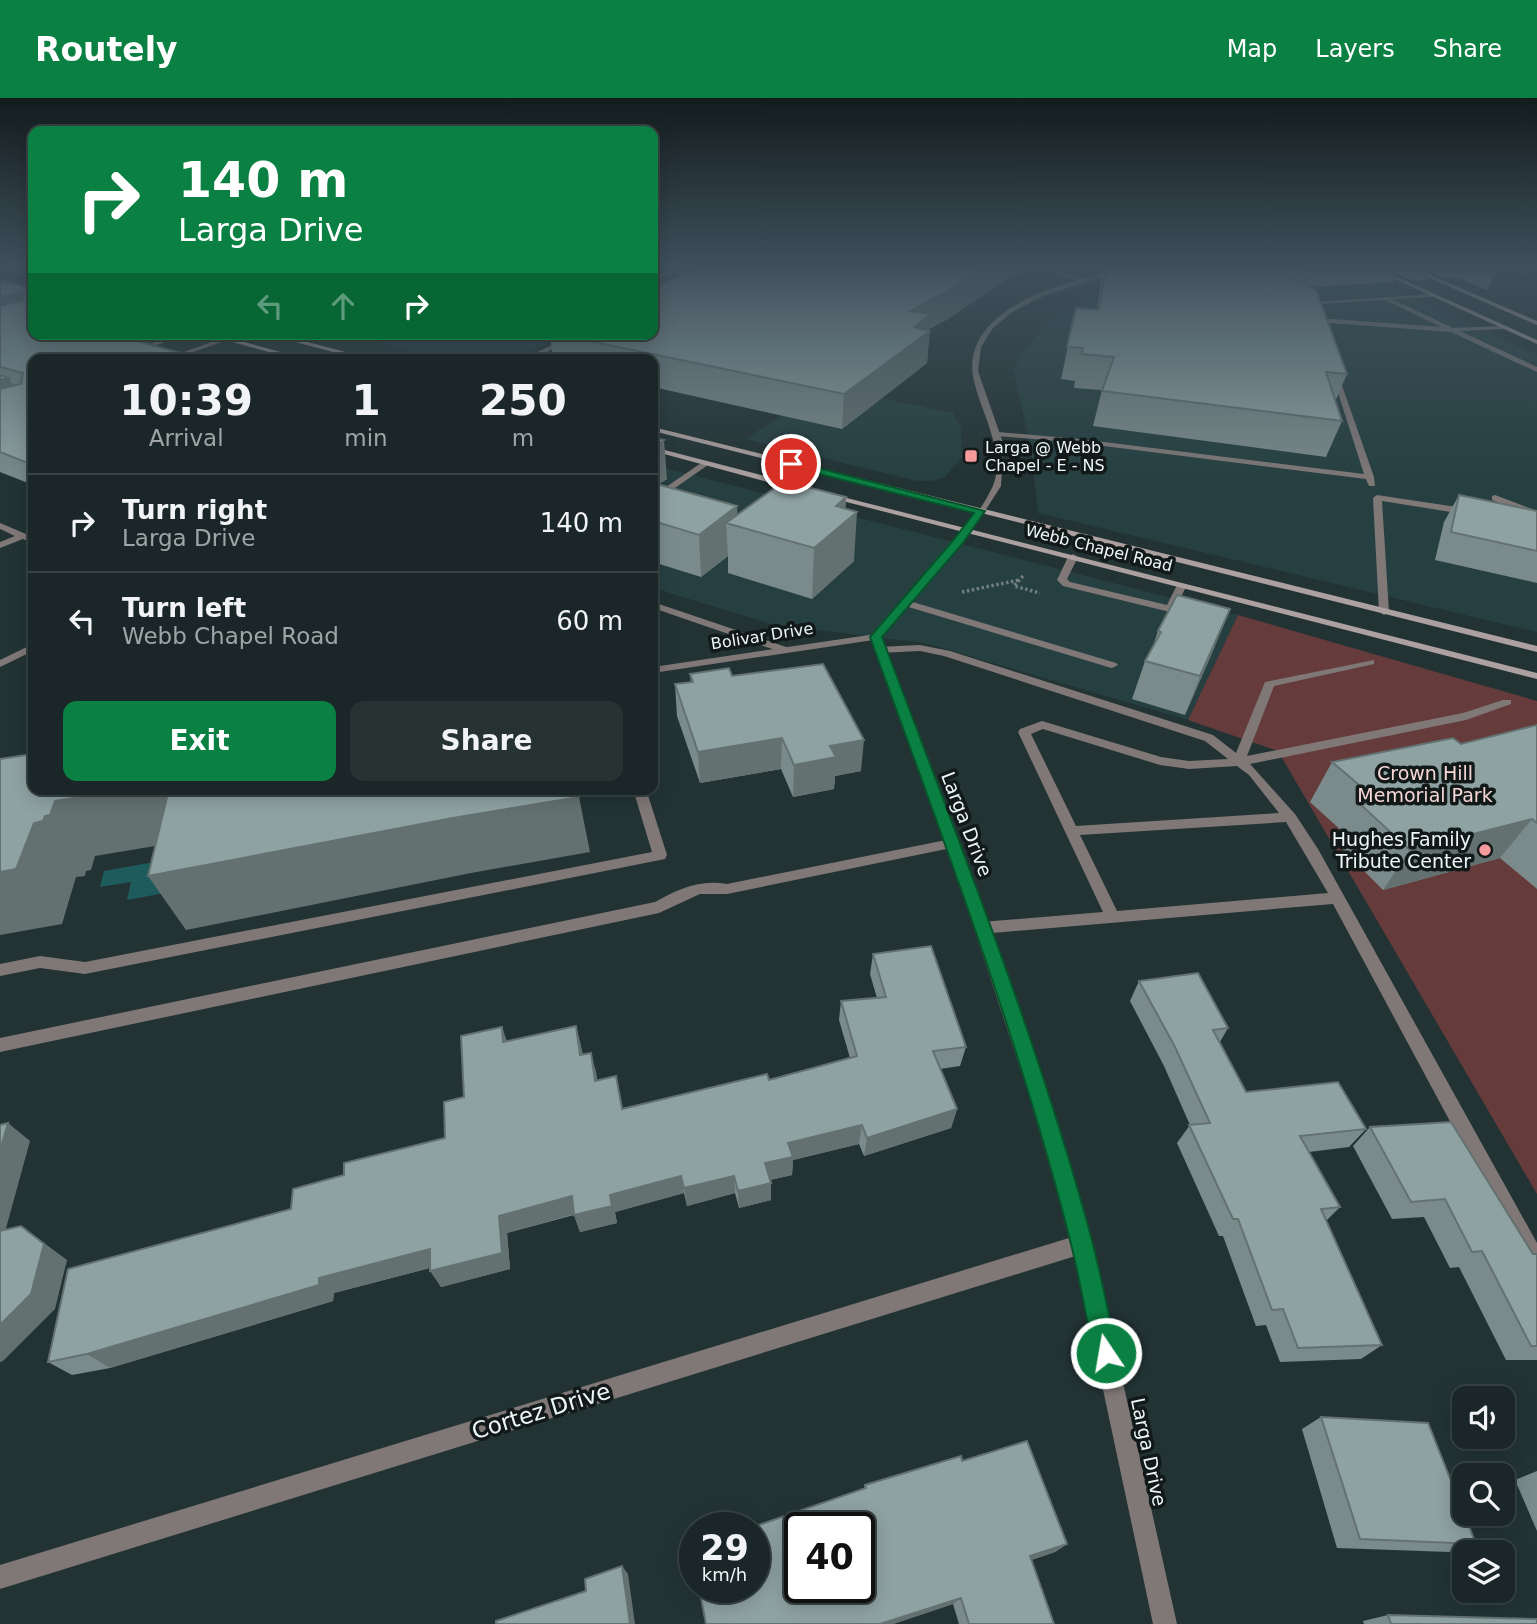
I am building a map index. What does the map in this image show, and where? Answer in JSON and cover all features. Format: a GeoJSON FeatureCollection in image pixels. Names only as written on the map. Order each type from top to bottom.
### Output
{"type":"FeatureCollection","features":[{"type":"Feature","properties":{"kind":"main road"},"geometry":{"type":"LineString","coordinates":[[230,340],[284,354]]}},
{"type":"Feature","properties":{"kind":"main road"},"geometry":{"type":"LineString","coordinates":[[292,340],[349,354]]}},
{"type":"Feature","properties":{"kind":"main road","name":"Webb Chapel Road"},"geometry":{"type":"LineString","coordinates":[[658,430],[1537,649]]}},
{"type":"Feature","properties":{"kind":"main road"},"geometry":{"type":"LineString","coordinates":[[658,450],[804,489]]}},
{"type":"Feature","properties":{"kind":"main road","name":"Webb Chapel Road"},"geometry":{"type":"LineString","coordinates":[[818,492],[1537,676]]}},
{"type":"Feature","properties":{"kind":"main road"},"geometry":{"type":"LineString","coordinates":[[1380,636],[1384,612]]}},
{"type":"Feature","properties":{"kind":"street"},"geometry":{"type":"LineString","coordinates":[[877,643],[906,603],[967,530],[998,485],[999,435],[975,372],[975,357],[985,338]]}},
{"type":"Feature","properties":{"kind":"street"},"geometry":{"type":"LineString","coordinates":[[1469,338],[1537,370]]}},
{"type":"Feature","properties":{"kind":"street"},"geometry":{"type":"LineString","coordinates":[[126,354],[167,340]]}},
{"type":"Feature","properties":{"kind":"street"},"geometry":{"type":"LineString","coordinates":[[182,354],[223,340]]}},
{"type":"Feature","properties":{"kind":"street"},"geometry":{"type":"LineString","coordinates":[[537,354],[568,340]]}},
{"type":"Feature","properties":{"kind":"street"},"geometry":{"type":"LineString","coordinates":[[1331,365],[1377,498],[1384,612]]}},
{"type":"Feature","properties":{"kind":"street"},"geometry":{"type":"LineString","coordinates":[[999,435],[1080,441],[1370,477]]}},
{"type":"Feature","properties":{"kind":"street"},"geometry":{"type":"LineString","coordinates":[[658,497],[707,463]]}},
{"type":"Feature","properties":{"kind":"street"},"geometry":{"type":"LineString","coordinates":[[1377,498],[1479,514]]}},
{"type":"Feature","properties":{"kind":"street"},"geometry":{"type":"LineString","coordinates":[[1495,498],[1537,514]]}},
{"type":"Feature","properties":{"kind":"street"},"geometry":{"type":"LineString","coordinates":[[1526,521],[1537,523]]}},
{"type":"Feature","properties":{"kind":"street"},"geometry":{"type":"LineString","coordinates":[[0,526],[28,538]]}},
{"type":"Feature","properties":{"kind":"street"},"geometry":{"type":"LineString","coordinates":[[0,545],[23,536]]}},
{"type":"Feature","properties":{"kind":"street"},"geometry":{"type":"LineString","coordinates":[[1073,558],[1062,580],[1067,584],[1152,606],[1170,609],[1182,586]]}},
{"type":"Feature","properties":{"kind":"street"},"geometry":{"type":"LineString","coordinates":[[906,603],[1112,666]]}},
{"type":"Feature","properties":{"kind":"street"},"geometry":{"type":"LineString","coordinates":[[658,607],[785,650]]}},
{"type":"Feature","properties":{"kind":"street","name":"Bolivar Drive"},"geometry":{"type":"LineString","coordinates":[[658,669],[785,650],[877,643],[920,648],[946,653],[1209,738],[1254,772],[1290,817],[1338,898],[1537,1262]]}},
{"type":"Feature","properties":{"kind":"street","name":"Larga Drive"},"geometry":{"type":"LineString","coordinates":[[877,643],[981,928],[1037,1092],[1082,1244],[1165,1624]]}},
{"type":"Feature","properties":{"kind":"street"},"geometry":{"type":"LineString","coordinates":[[0,664],[28,650]]}},
{"type":"Feature","properties":{"kind":"street"},"geometry":{"type":"LineString","coordinates":[[1239,762],[1269,684],[1370,662]]}},
{"type":"Feature","properties":{"kind":"street"},"geometry":{"type":"LineString","coordinates":[[1113,917],[1024,732],[1042,725],[1160,761],[1189,765],[1239,762],[1466,716],[1507,702]]}},
{"type":"Feature","properties":{"kind":"street"},"geometry":{"type":"LineString","coordinates":[[0,970],[40,962],[85,968],[660,855],[641,795]]}},
{"type":"Feature","properties":{"kind":"street"},"geometry":{"type":"LineString","coordinates":[[1072,831],[1290,817]]}},
{"type":"Feature","properties":{"kind":"street"},"geometry":{"type":"LineString","coordinates":[[0,1045],[659,907],[693,889],[716,886],[727,889],[951,844]]}},
{"type":"Feature","properties":{"kind":"street"},"geometry":{"type":"LineString","coordinates":[[981,928],[1338,898]]}},
{"type":"Feature","properties":{"kind":"street","name":"Cortez Drive"},"geometry":{"type":"LineString","coordinates":[[0,1577],[1082,1244]]}},
{"type":"Feature","properties":{"kind":"path"},"geometry":{"type":"LineString","coordinates":[[954,598],[961,593],[1019,580]]}},
{"type":"Feature","properties":{"kind":"shaded area"},"geometry":{"type":"Polygon","coordinates":[[[1035,338],[1501,338],[1537,355],[1537,632],[1038,513],[1031,449],[1013,369],[1035,338]]]}},
{"type":"Feature","properties":{"kind":"shaded area"},"geometry":{"type":"Polygon","coordinates":[[[370,340],[555,340],[523,354],[422,354],[370,340]]]}},
{"type":"Feature","properties":{"kind":"shaded area"},"geometry":{"type":"Polygon","coordinates":[[[824,386],[953,413],[961,427],[962,457],[945,477],[932,481],[917,481],[746,439],[824,386]]]}},
{"type":"Feature","properties":{"kind":"shaded area"},"geometry":{"type":"Polygon","coordinates":[[[658,466],[1238,615],[1188,720],[925,643],[775,625],[658,590],[658,466]]]}},
{"type":"Feature","properties":{"kind":"green space","name":"Crown Hill Memorial Park"},"geometry":{"type":"Polygon","coordinates":[[[1238,615],[1537,701],[1537,1194],[1278,751],[1188,720],[1238,615]]]}},
{"type":"Feature","properties":{"kind":"water"},"geometry":{"type":"Polygon","coordinates":[[[177,858],[170,892],[127,900],[131,882],[100,887],[104,871],[177,858]]]}},
{"type":"Feature","properties":{"kind":"building"},"geometry":{"type":"Polygon","coordinates":[[[0,338],[134,340],[185,354],[28,354],[28,463],[0,452],[0,389],[21,384],[23,373],[0,367],[0,338]]]}},
{"type":"Feature","properties":{"kind":"building"},"geometry":{"type":"Polygon","coordinates":[[[920,338],[844,394],[585,340],[920,338]]]}},
{"type":"Feature","properties":{"kind":"building"},"geometry":{"type":"Polygon","coordinates":[[[1069,338],[1334,338],[1347,374],[1326,372],[1342,421],[1102,391],[1114,357],[1082,354],[1083,348],[1067,347],[1069,338]]]}},
{"type":"Feature","properties":{"kind":"building"},"geometry":{"type":"Polygon","coordinates":[[[784,481],[846,497],[836,506],[857,512],[814,548],[726,523],[784,481]]]}},
{"type":"Feature","properties":{"kind":"building"},"geometry":{"type":"Polygon","coordinates":[[[658,484],[737,506],[699,535],[658,523],[658,484]]]}},
{"type":"Feature","properties":{"kind":"building"},"geometry":{"type":"Polygon","coordinates":[[[1459,495],[1537,511],[1537,551],[1451,532],[1459,495]]]}},
{"type":"Feature","properties":{"kind":"building"},"geometry":{"type":"Polygon","coordinates":[[[1177,595],[1230,609],[1200,676],[1145,661],[1177,595]]]}},
{"type":"Feature","properties":{"kind":"building"},"geometry":{"type":"Polygon","coordinates":[[[823,664],[864,740],[830,746],[836,757],[794,765],[782,738],[698,752],[675,684],[693,682],[690,674],[729,668],[732,676],[823,664]]]}},
{"type":"Feature","properties":{"kind":"building"},"geometry":{"type":"Polygon","coordinates":[[[1537,725],[1537,823],[1532,819],[1410,850],[1361,805],[1377,800],[1332,762],[1453,738],[1461,744],[1537,725]]]}},
{"type":"Feature","properties":{"kind":"building"},"geometry":{"type":"Polygon","coordinates":[[[28,755],[28,795],[94,795],[55,801],[50,815],[45,816],[43,821],[34,823],[16,869],[0,872],[0,759],[28,755]]]}},
{"type":"Feature","properties":{"kind":"building"},"geometry":{"type":"Polygon","coordinates":[[[168,795],[579,795],[579,797],[148,876],[168,795]]]}},
{"type":"Feature","properties":{"kind":"building"},"geometry":{"type":"Polygon","coordinates":[[[931,946],[966,1047],[933,1051],[957,1109],[867,1138],[862,1125],[788,1143],[793,1157],[765,1163],[771,1183],[738,1191],[734,1176],[684,1188],[681,1176],[610,1195],[612,1206],[574,1215],[572,1196],[499,1216],[502,1253],[430,1271],[430,1249],[319,1278],[319,1285],[87,1354],[48,1362],[68,1269],[291,1209],[293,1189],[344,1175],[344,1163],[445,1138],[444,1102],[464,1097],[461,1036],[502,1027],[503,1042],[576,1026],[580,1055],[591,1053],[595,1081],[616,1076],[622,1109],[767,1074],[769,1080],[857,1056],[841,1001],[886,997],[873,954],[931,946]]]}},
{"type":"Feature","properties":{"kind":"building"},"geometry":{"type":"Polygon","coordinates":[[[1198,973],[1228,1028],[1213,1030],[1246,1092],[1338,1082],[1366,1129],[1300,1136],[1340,1207],[1321,1209],[1382,1345],[1298,1348],[1283,1309],[1272,1310],[1238,1219],[1233,1219],[1189,1125],[1210,1123],[1175,1047],[1139,981],[1198,973]]]}},
{"type":"Feature","properties":{"kind":"building"},"geometry":{"type":"Polygon","coordinates":[[[1451,1122],[1533,1254],[1537,1254],[1537,1346],[1531,1346],[1482,1251],[1472,1252],[1445,1199],[1411,1202],[1370,1127],[1451,1122]]]}},
{"type":"Feature","properties":{"kind":"building"},"geometry":{"type":"Polygon","coordinates":[[[8,1123],[0,1151],[0,1125],[8,1123]]]}},
{"type":"Feature","properties":{"kind":"building"},"geometry":{"type":"Polygon","coordinates":[[[21,1226],[44,1244],[31,1294],[0,1325],[0,1231],[21,1226]]]}},
{"type":"Feature","properties":{"kind":"building"},"geometry":{"type":"Polygon","coordinates":[[[1321,1417],[1428,1423],[1452,1484],[1452,1526],[1469,1526],[1474,1540],[1452,1540],[1452,1543],[1360,1539],[1321,1417]]]}},
{"type":"Feature","properties":{"kind":"building"},"geometry":{"type":"Polygon","coordinates":[[[1027,1441],[1067,1544],[1030,1556],[1054,1624],[969,1624],[961,1598],[880,1624],[706,1624],[702,1603],[770,1603],[770,1521],[784,1516],[784,1603],[875,1603],[875,1512],[796,1512],[866,1488],[865,1485],[961,1456],[962,1461],[1027,1441]]]}},
{"type":"Feature","properties":{"kind":"building"},"geometry":{"type":"Polygon","coordinates":[[[622,1566],[630,1624],[496,1624],[496,1621],[586,1591],[585,1579],[622,1566]]]}},
{"type":"Feature","properties":{"kind":"building"},"geometry":{"type":"Polygon","coordinates":[[[1388,1615],[1537,1619],[1537,1624],[1391,1624],[1388,1615]]]}},
{"type":"Feature","properties":{"kind":"place","name":"Larga @ Webb Chapel - E - NS"},"geometry":{"type":"Point","coordinates":[971,456]}},
{"type":"Feature","properties":{"kind":"place","name":"Hughes Family Tribute Center"},"geometry":{"type":"Point","coordinates":[1485,850]}},
{"type":"Feature","properties":{"kind":"route"},"geometry":{"type":"LineString","coordinates":[[791,464],[980,511],[959,541],[880,629],[876,637],[878,650],[970,892],[1037,1092],[1082,1244],[1106,1353]]}}]}
